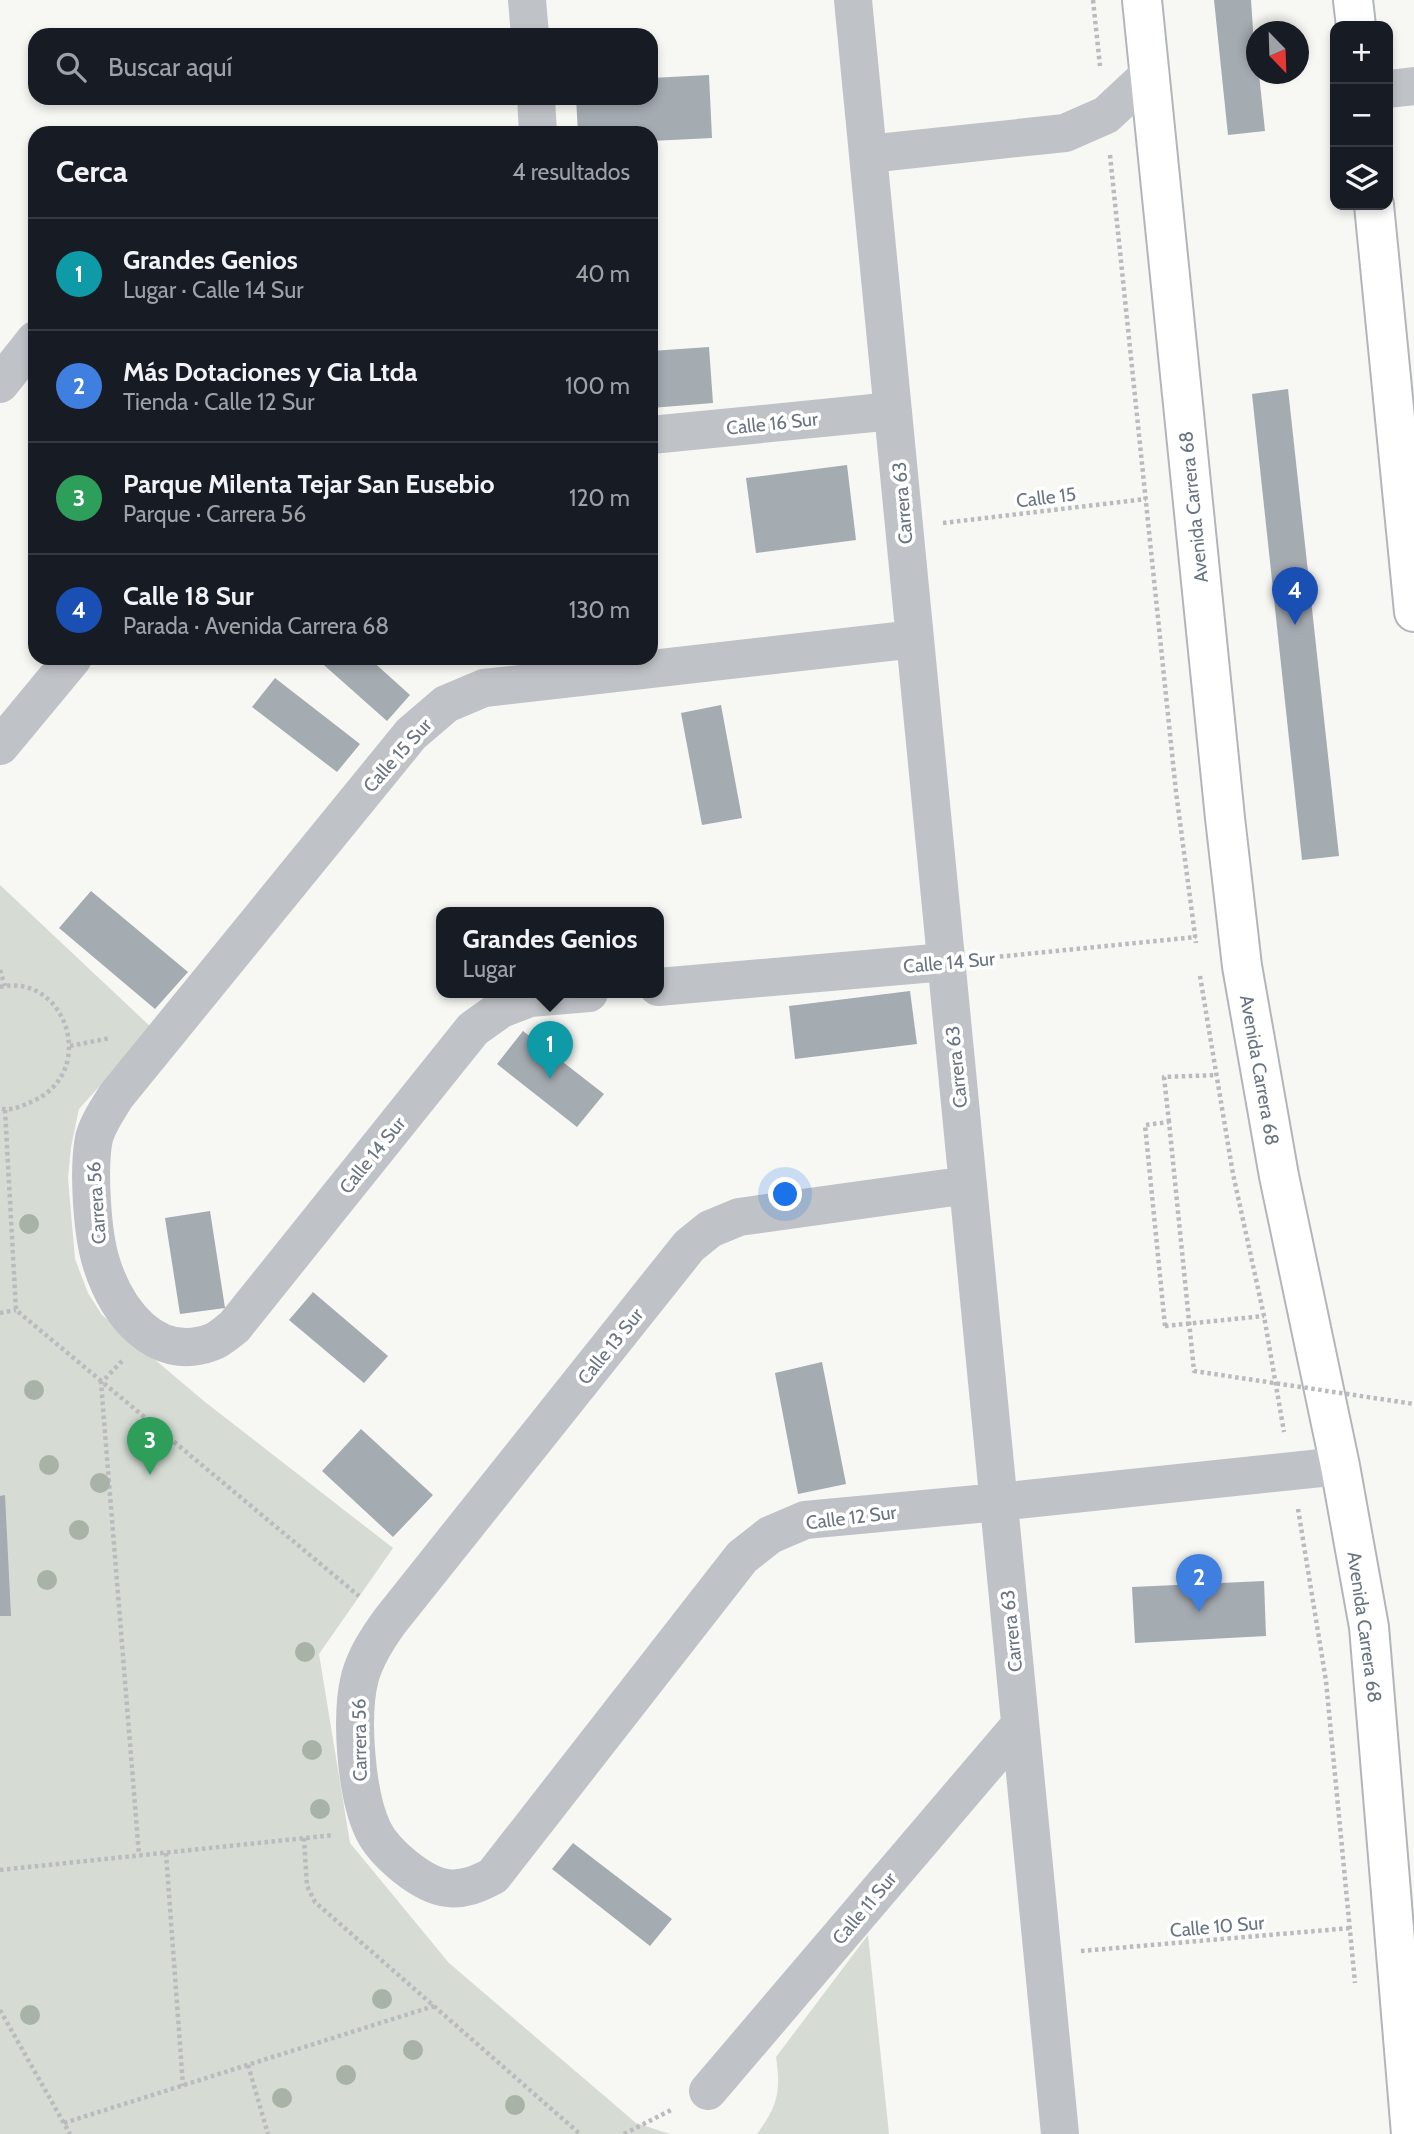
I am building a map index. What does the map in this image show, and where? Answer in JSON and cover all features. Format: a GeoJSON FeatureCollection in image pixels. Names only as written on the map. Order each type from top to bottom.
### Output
{"type":"FeatureCollection","features":[{"type":"Feature","properties":{"kind":"main road","name":"Avenida Carrera 68"},"geometry":{"type":"LineString","coordinates":[[1142,0],[1242,966],[1279,1176],[1340,1466],[1369,1627],[1411,2134]]}},
{"type":"Feature","properties":{"kind":"main road"},"geometry":{"type":"LineString","coordinates":[[1353,0],[1355,21]]}},
{"type":"Feature","properties":{"kind":"main road"},"geometry":{"type":"LineString","coordinates":[[1375,210],[1413,588]]}},
{"type":"Feature","properties":{"kind":"street"},"geometry":{"type":"LineString","coordinates":[[527,0],[529,28]]}},
{"type":"Feature","properties":{"kind":"street","name":"Carrera 63"},"geometry":{"type":"LineString","coordinates":[[853,0],[1060,2134]]}},
{"type":"Feature","properties":{"kind":"street"},"geometry":{"type":"LineString","coordinates":[[867,154],[1065,133],[1088,125],[1105,115],[1150,74]]}},
{"type":"Feature","properties":{"kind":"street"},"geometry":{"type":"LineString","coordinates":[[1393,88],[1414,86]]}},
{"type":"Feature","properties":{"kind":"street"},"geometry":{"type":"LineString","coordinates":[[536,105],[538,126]]}},
{"type":"Feature","properties":{"kind":"street"},"geometry":{"type":"LineString","coordinates":[[0,384],[28,349]]}},
{"type":"Feature","properties":{"kind":"street","name":"Calle 16 Sur"},"geometry":{"type":"LineString","coordinates":[[658,434],[893,411]]}},
{"type":"Feature","properties":{"kind":"street","name":"Calle 15 Sur"},"geometry":{"type":"LineString","coordinates":[[104,1114],[411,734],[446,704],[484,688],[915,639]]}},
{"type":"Feature","properties":{"kind":"street"},"geometry":{"type":"LineString","coordinates":[[0,746],[67,665]]}},
{"type":"Feature","properties":{"kind":"street","name":"Calle 14 Sur"},"geometry":{"type":"LineString","coordinates":[[664,987],[946,962]]}},
{"type":"Feature","properties":{"kind":"street","name":"Calle 14 Sur"},"geometry":{"type":"LineString","coordinates":[[174,1347],[194,1347],[215,1341],[234,1327],[473,1029],[501,1009],[530,998]]}},
{"type":"Feature","properties":{"kind":"street","name":"Carrera 56"},"geometry":{"type":"LineString","coordinates":[[104,1114],[94,1138],[92,1167],[93,1213],[101,1261],[117,1301],[146,1335],[174,1347]]}},
{"type":"Feature","properties":{"kind":"street","name":"Calle 13 Sur"},"geometry":{"type":"LineString","coordinates":[[359,1679],[371,1647],[390,1621],[690,1247],[710,1229],[739,1217],[968,1185]]}},
{"type":"Feature","properties":{"kind":"street","name":"Calle 12 Sur"},"geometry":{"type":"LineString","coordinates":[[445,1888],[472,1887],[493,1876],[742,1557],[770,1535],[805,1520],[1340,1466]]}},
{"type":"Feature","properties":{"kind":"street","name":"Carrera 56"},"geometry":{"type":"LineString","coordinates":[[359,1679],[355,1715],[359,1791],[373,1831],[391,1855],[417,1875],[445,1888]]}},
{"type":"Feature","properties":{"kind":"street","name":"Calle 11 Sur"},"geometry":{"type":"LineString","coordinates":[[708,2091],[1020,1725]]}},
{"type":"Feature","properties":{"kind":"path","name":"Calle 15"},"geometry":{"type":"LineString","coordinates":[[904,527],[1192,493]]}},
{"type":"Feature","properties":{"kind":"path","name":"Calle 14 Sur"},"geometry":{"type":"LineString","coordinates":[[946,962],[1239,933]]}},
{"type":"Feature","properties":{"kind":"path"},"geometry":{"type":"LineString","coordinates":[[0,970],[3,986],[26,988],[44,997],[59,1011],[70,1046],[66,1069],[56,1085],[41,1098],[2,1109],[16,1310],[390,1621]]}},
{"type":"Feature","properties":{"kind":"path"},"geometry":{"type":"LineString","coordinates":[[1261,1072],[1164,1077],[1194,1371],[1414,1404]]}},
{"type":"Feature","properties":{"kind":"path"},"geometry":{"type":"LineString","coordinates":[[1169,1122],[1145,1125],[1164,1326],[1264,1317]]}},
{"type":"Feature","properties":{"kind":"path"},"geometry":{"type":"LineString","coordinates":[[0,1314],[16,1310]]}},
{"type":"Feature","properties":{"kind":"path"},"geometry":{"type":"LineString","coordinates":[[101,1383],[139,1855]]}},
{"type":"Feature","properties":{"kind":"path"},"geometry":{"type":"LineString","coordinates":[[1305,1552],[1326,1681],[1355,1983]]}},
{"type":"Feature","properties":{"kind":"path"},"geometry":{"type":"LineString","coordinates":[[0,1870],[373,1831]]}},
{"type":"Feature","properties":{"kind":"path"},"geometry":{"type":"LineString","coordinates":[[304,1838],[307,1886],[315,1902],[580,2134]]}},
{"type":"Feature","properties":{"kind":"path"},"geometry":{"type":"LineString","coordinates":[[166,1853],[183,2086]]}},
{"type":"Feature","properties":{"kind":"path","name":"Calle 10 Sur"},"geometry":{"type":"LineString","coordinates":[[1042,1955],[1394,1925]]}},
{"type":"Feature","properties":{"kind":"path"},"geometry":{"type":"LineString","coordinates":[[64,2123],[435,2006]]}},
{"type":"Feature","properties":{"kind":"path"},"geometry":{"type":"LineString","coordinates":[[0,2010],[70,2134]]}},
{"type":"Feature","properties":{"kind":"path"},"geometry":{"type":"LineString","coordinates":[[248,2065],[268,2134]]}},
{"type":"Feature","properties":{"kind":"path"},"geometry":{"type":"LineString","coordinates":[[624,2134],[708,2091]]}},
{"type":"Feature","properties":{"kind":"shaded area"},"geometry":{"type":"Polygon","coordinates":[[[0,885],[152,1028],[79,1109],[68,1178],[75,1259],[88,1293],[102,1315],[205,1402],[393,1548],[319,1654],[350,1843],[449,1963],[636,2123],[670,2134],[0,2134],[0,885]]]}},
{"type":"Feature","properties":{"kind":"shaded area"},"geometry":{"type":"Polygon","coordinates":[[[868,1935],[889,2134],[757,2134],[770,2115],[776,2098],[776,2057],[868,1935]]]}},
{"type":"Feature","properties":{"kind":"building"},"geometry":{"type":"Polygon","coordinates":[[[1214,0],[1251,0],[1252,21],[1246,21],[1246,84],[1260,84],[1265,131],[1228,135],[1214,0]]]}},
{"type":"Feature","properties":{"kind":"building"},"geometry":{"type":"Polygon","coordinates":[[[709,75],[712,138],[658,141],[658,126],[578,126],[576,105],[658,105],[658,78],[709,75]]]}},
{"type":"Feature","properties":{"kind":"building"},"geometry":{"type":"Polygon","coordinates":[[[709,347],[713,403],[658,407],[658,351],[709,347]]]}},
{"type":"Feature","properties":{"kind":"building"},"geometry":{"type":"Polygon","coordinates":[[[1288,389],[1339,856],[1302,860],[1252,394],[1288,389]]]}},
{"type":"Feature","properties":{"kind":"building"},"geometry":{"type":"Polygon","coordinates":[[[847,465],[856,540],[756,553],[746,478],[847,465]]]}},
{"type":"Feature","properties":{"kind":"building"},"geometry":{"type":"Polygon","coordinates":[[[324,665],[377,665],[410,695],[387,721],[324,665]]]}},
{"type":"Feature","properties":{"kind":"building"},"geometry":{"type":"Polygon","coordinates":[[[275,678],[360,744],[337,772],[252,707],[275,678]]]}},
{"type":"Feature","properties":{"kind":"building"},"geometry":{"type":"Polygon","coordinates":[[[721,705],[742,818],[702,825],[681,713],[721,705]]]}},
{"type":"Feature","properties":{"kind":"building"},"geometry":{"type":"Polygon","coordinates":[[[91,891],[188,972],[155,1009],[59,928],[91,891]]]}},
{"type":"Feature","properties":{"kind":"building"},"geometry":{"type":"Polygon","coordinates":[[[910,991],[917,1044],[795,1059],[789,1006],[910,991]]]}},
{"type":"Feature","properties":{"kind":"building"},"geometry":{"type":"Polygon","coordinates":[[[523,1031],[604,1094],[577,1127],[497,1064],[523,1031]]]}},
{"type":"Feature","properties":{"kind":"building"},"geometry":{"type":"Polygon","coordinates":[[[210,1211],[225,1308],[180,1314],[165,1218],[210,1211]]]}},
{"type":"Feature","properties":{"kind":"building"},"geometry":{"type":"Polygon","coordinates":[[[313,1292],[388,1356],[364,1383],[289,1320],[313,1292]]]}},
{"type":"Feature","properties":{"kind":"building"},"geometry":{"type":"Polygon","coordinates":[[[822,1362],[846,1484],[798,1494],[775,1373],[822,1362]]]}},
{"type":"Feature","properties":{"kind":"building"},"geometry":{"type":"Polygon","coordinates":[[[361,1429],[433,1495],[393,1537],[322,1471],[361,1429]]]}},
{"type":"Feature","properties":{"kind":"building"},"geometry":{"type":"Polygon","coordinates":[[[5,1495],[11,1616],[0,1616],[0,1496],[5,1495]]]}},
{"type":"Feature","properties":{"kind":"building"},"geometry":{"type":"Polygon","coordinates":[[[1264,1581],[1266,1636],[1135,1643],[1132,1587],[1264,1581]]]}},
{"type":"Feature","properties":{"kind":"building"},"geometry":{"type":"Polygon","coordinates":[[[573,1843],[672,1919],[650,1946],[552,1869],[573,1843]]]}},
{"type":"Feature","properties":{"kind":"place","name":"Calle 18 Sur"},"geometry":{"type":"Point","coordinates":[1295,625]}},
{"type":"Feature","properties":{"kind":"place","name":"Grandes Genios"},"geometry":{"type":"Point","coordinates":[550,1079]}},
{"type":"Feature","properties":{"kind":"place","name":"Parque Milenta Tejar San Eusebio"},"geometry":{"type":"Point","coordinates":[150,1475]}},
{"type":"Feature","properties":{"kind":"place","name":"Más Dotaciones y Cia Ltda"},"geometry":{"type":"Point","coordinates":[1199,1612]}}]}
